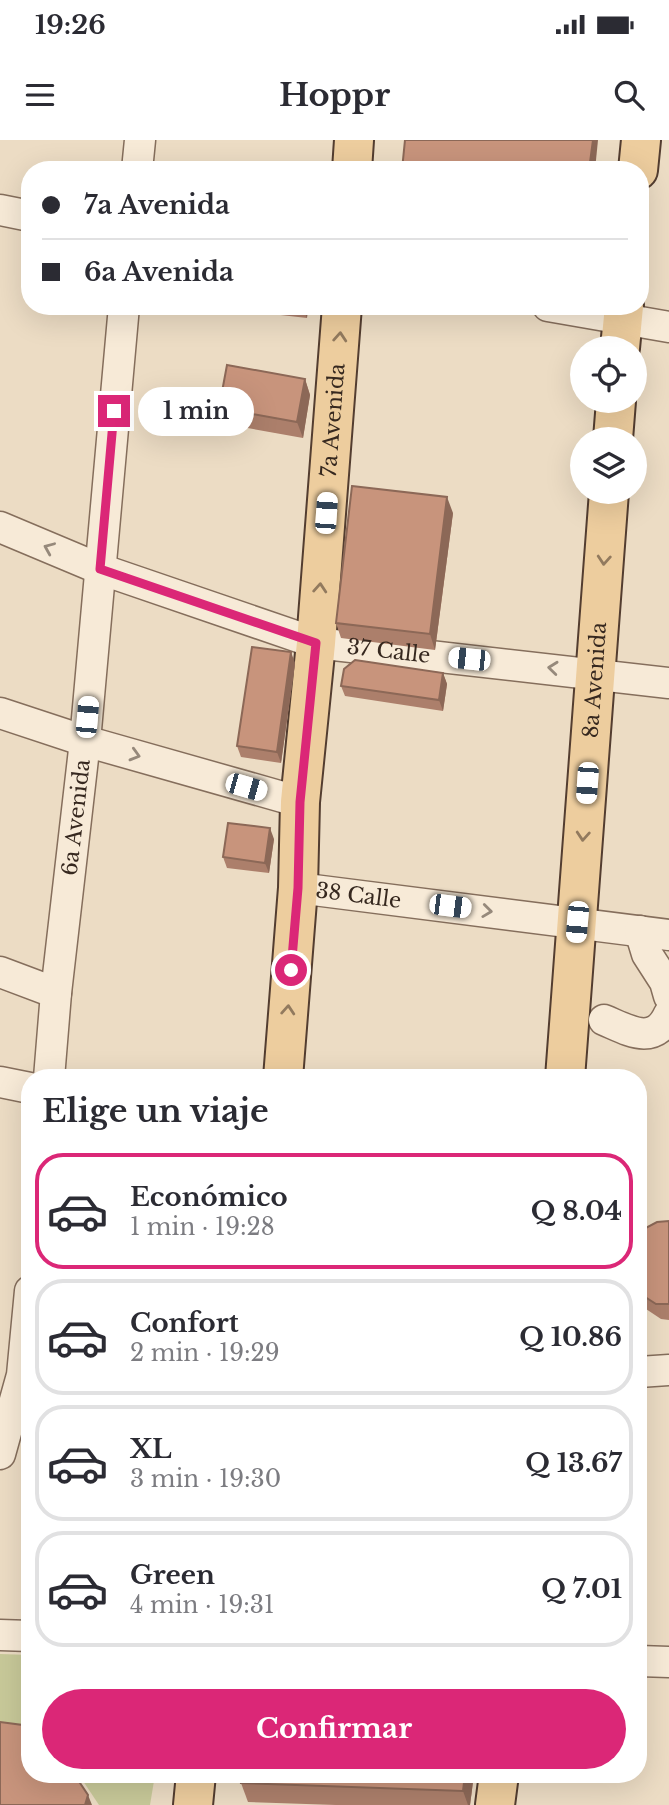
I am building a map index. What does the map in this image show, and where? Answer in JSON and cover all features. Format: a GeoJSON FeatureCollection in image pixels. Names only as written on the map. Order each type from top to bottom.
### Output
{"type":"FeatureCollection","features":[{"type":"Feature","properties":{"kind":"main road"},"geometry":{"type":"LineString","coordinates":[[353,161],[355,140]]}},
{"type":"Feature","properties":{"kind":"main road"},"geometry":{"type":"LineString","coordinates":[[639,161],[640,140]]}},
{"type":"Feature","properties":{"kind":"main road","name":"7a Avenida"},"geometry":{"type":"LineString","coordinates":[[284,1069],[298,888],[300,802],[316,643],[341,315]]}},
{"type":"Feature","properties":{"kind":"main road","name":"8a Avenida"},"geometry":{"type":"LineString","coordinates":[[566,1069],[609,504]]}},
{"type":"Feature","properties":{"kind":"main road"},"geometry":{"type":"LineString","coordinates":[[193,1805],[195,1783]]}},
{"type":"Feature","properties":{"kind":"main road"},"geometry":{"type":"LineString","coordinates":[[495,1805],[498,1783]]}},
{"type":"Feature","properties":{"kind":"street"},"geometry":{"type":"LineString","coordinates":[[138,161],[140,140]]}},
{"type":"Feature","properties":{"kind":"street"},"geometry":{"type":"LineString","coordinates":[[0,210],[21,214]]}},
{"type":"Feature","properties":{"kind":"street","name":"6a Avenida"},"geometry":{"type":"LineString","coordinates":[[50,1069],[85,741],[123,315]]}},
{"type":"Feature","properties":{"kind":"street"},"geometry":{"type":"LineString","coordinates":[[585,315],[622,324],[669,327]]}},
{"type":"Feature","properties":{"kind":"street","name":"37 Calle"},"geometry":{"type":"LineString","coordinates":[[0,527],[100,569],[316,643],[669,683]]}},
{"type":"Feature","properties":{"kind":"street"},"geometry":{"type":"LineString","coordinates":[[0,713],[85,741],[300,802]]}},
{"type":"Feature","properties":{"kind":"street","name":"38 Calle"},"geometry":{"type":"LineString","coordinates":[[298,888],[655,933]]}},
{"type":"Feature","properties":{"kind":"street"},"geometry":{"type":"LineString","coordinates":[[655,933],[647,954],[669,996]]}},
{"type":"Feature","properties":{"kind":"street"},"geometry":{"type":"LineString","coordinates":[[0,972],[56,993]]}},
{"type":"Feature","properties":{"kind":"street"},"geometry":{"type":"LineString","coordinates":[[604,1020],[638,1035],[653,1031],[665,1023],[669,1014]]}},
{"type":"Feature","properties":{"kind":"street"},"geometry":{"type":"LineString","coordinates":[[0,1082],[21,1086]]}},
{"type":"Feature","properties":{"kind":"street"},"geometry":{"type":"LineString","coordinates":[[647,1372],[669,1370]]}},
{"type":"Feature","properties":{"kind":"street"},"geometry":{"type":"LineString","coordinates":[[2,1437],[21,1389]]}},
{"type":"Feature","properties":{"kind":"street"},"geometry":{"type":"LineString","coordinates":[[0,1635],[21,1636]]}},
{"type":"Feature","properties":{"kind":"street"},"geometry":{"type":"LineString","coordinates":[[647,1661],[669,1662]]}},
{"type":"Feature","properties":{"kind":"green space"},"geometry":{"type":"Polygon","coordinates":[[[0,1654],[21,1655],[21,1734],[0,1731],[0,1654]]]}},
{"type":"Feature","properties":{"kind":"green space"},"geometry":{"type":"Polygon","coordinates":[[[84,1783],[154,1783],[150,1805],[99,1805],[84,1783]]]}},
{"type":"Feature","properties":{"kind":"building"},"geometry":{"type":"Polygon","coordinates":[[[405,140],[593,140],[590,161],[403,161],[405,140]]]}},
{"type":"Feature","properties":{"kind":"building"},"geometry":{"type":"Polygon","coordinates":[[[227,365],[305,379],[297,422],[219,408],[227,365]]]}},
{"type":"Feature","properties":{"kind":"building"},"geometry":{"type":"Polygon","coordinates":[[[352,486],[447,497],[430,634],[336,623],[352,486]]]}},
{"type":"Feature","properties":{"kind":"building"},"geometry":{"type":"Polygon","coordinates":[[[252,647],[291,652],[277,752],[237,746],[252,647]]]}},
{"type":"Feature","properties":{"kind":"building"},"geometry":{"type":"Polygon","coordinates":[[[355,660],[443,673],[439,700],[341,686],[344,669],[355,660]]]}},
{"type":"Feature","properties":{"kind":"building"},"geometry":{"type":"Polygon","coordinates":[[[228,823],[270,828],[265,863],[223,857],[228,823]]]}},
{"type":"Feature","properties":{"kind":"building"},"geometry":{"type":"Polygon","coordinates":[[[669,1221],[669,1304],[656,1304],[647,1298],[647,1227],[657,1222],[669,1221]]]}},
{"type":"Feature","properties":{"kind":"building"},"geometry":{"type":"Polygon","coordinates":[[[0,1722],[21,1725],[21,1783],[80,1783],[88,1795],[85,1805],[0,1805],[0,1722]]]}},
{"type":"Feature","properties":{"kind":"building"},"geometry":{"type":"Polygon","coordinates":[[[241,1783],[464,1783],[463,1791],[241,1783]]]}},
{"type":"Feature","properties":{"kind":"route"},"geometry":{"type":"LineString","coordinates":[[114,411],[100,569],[316,643],[300,802],[298,888],[291,970]]}}]}
